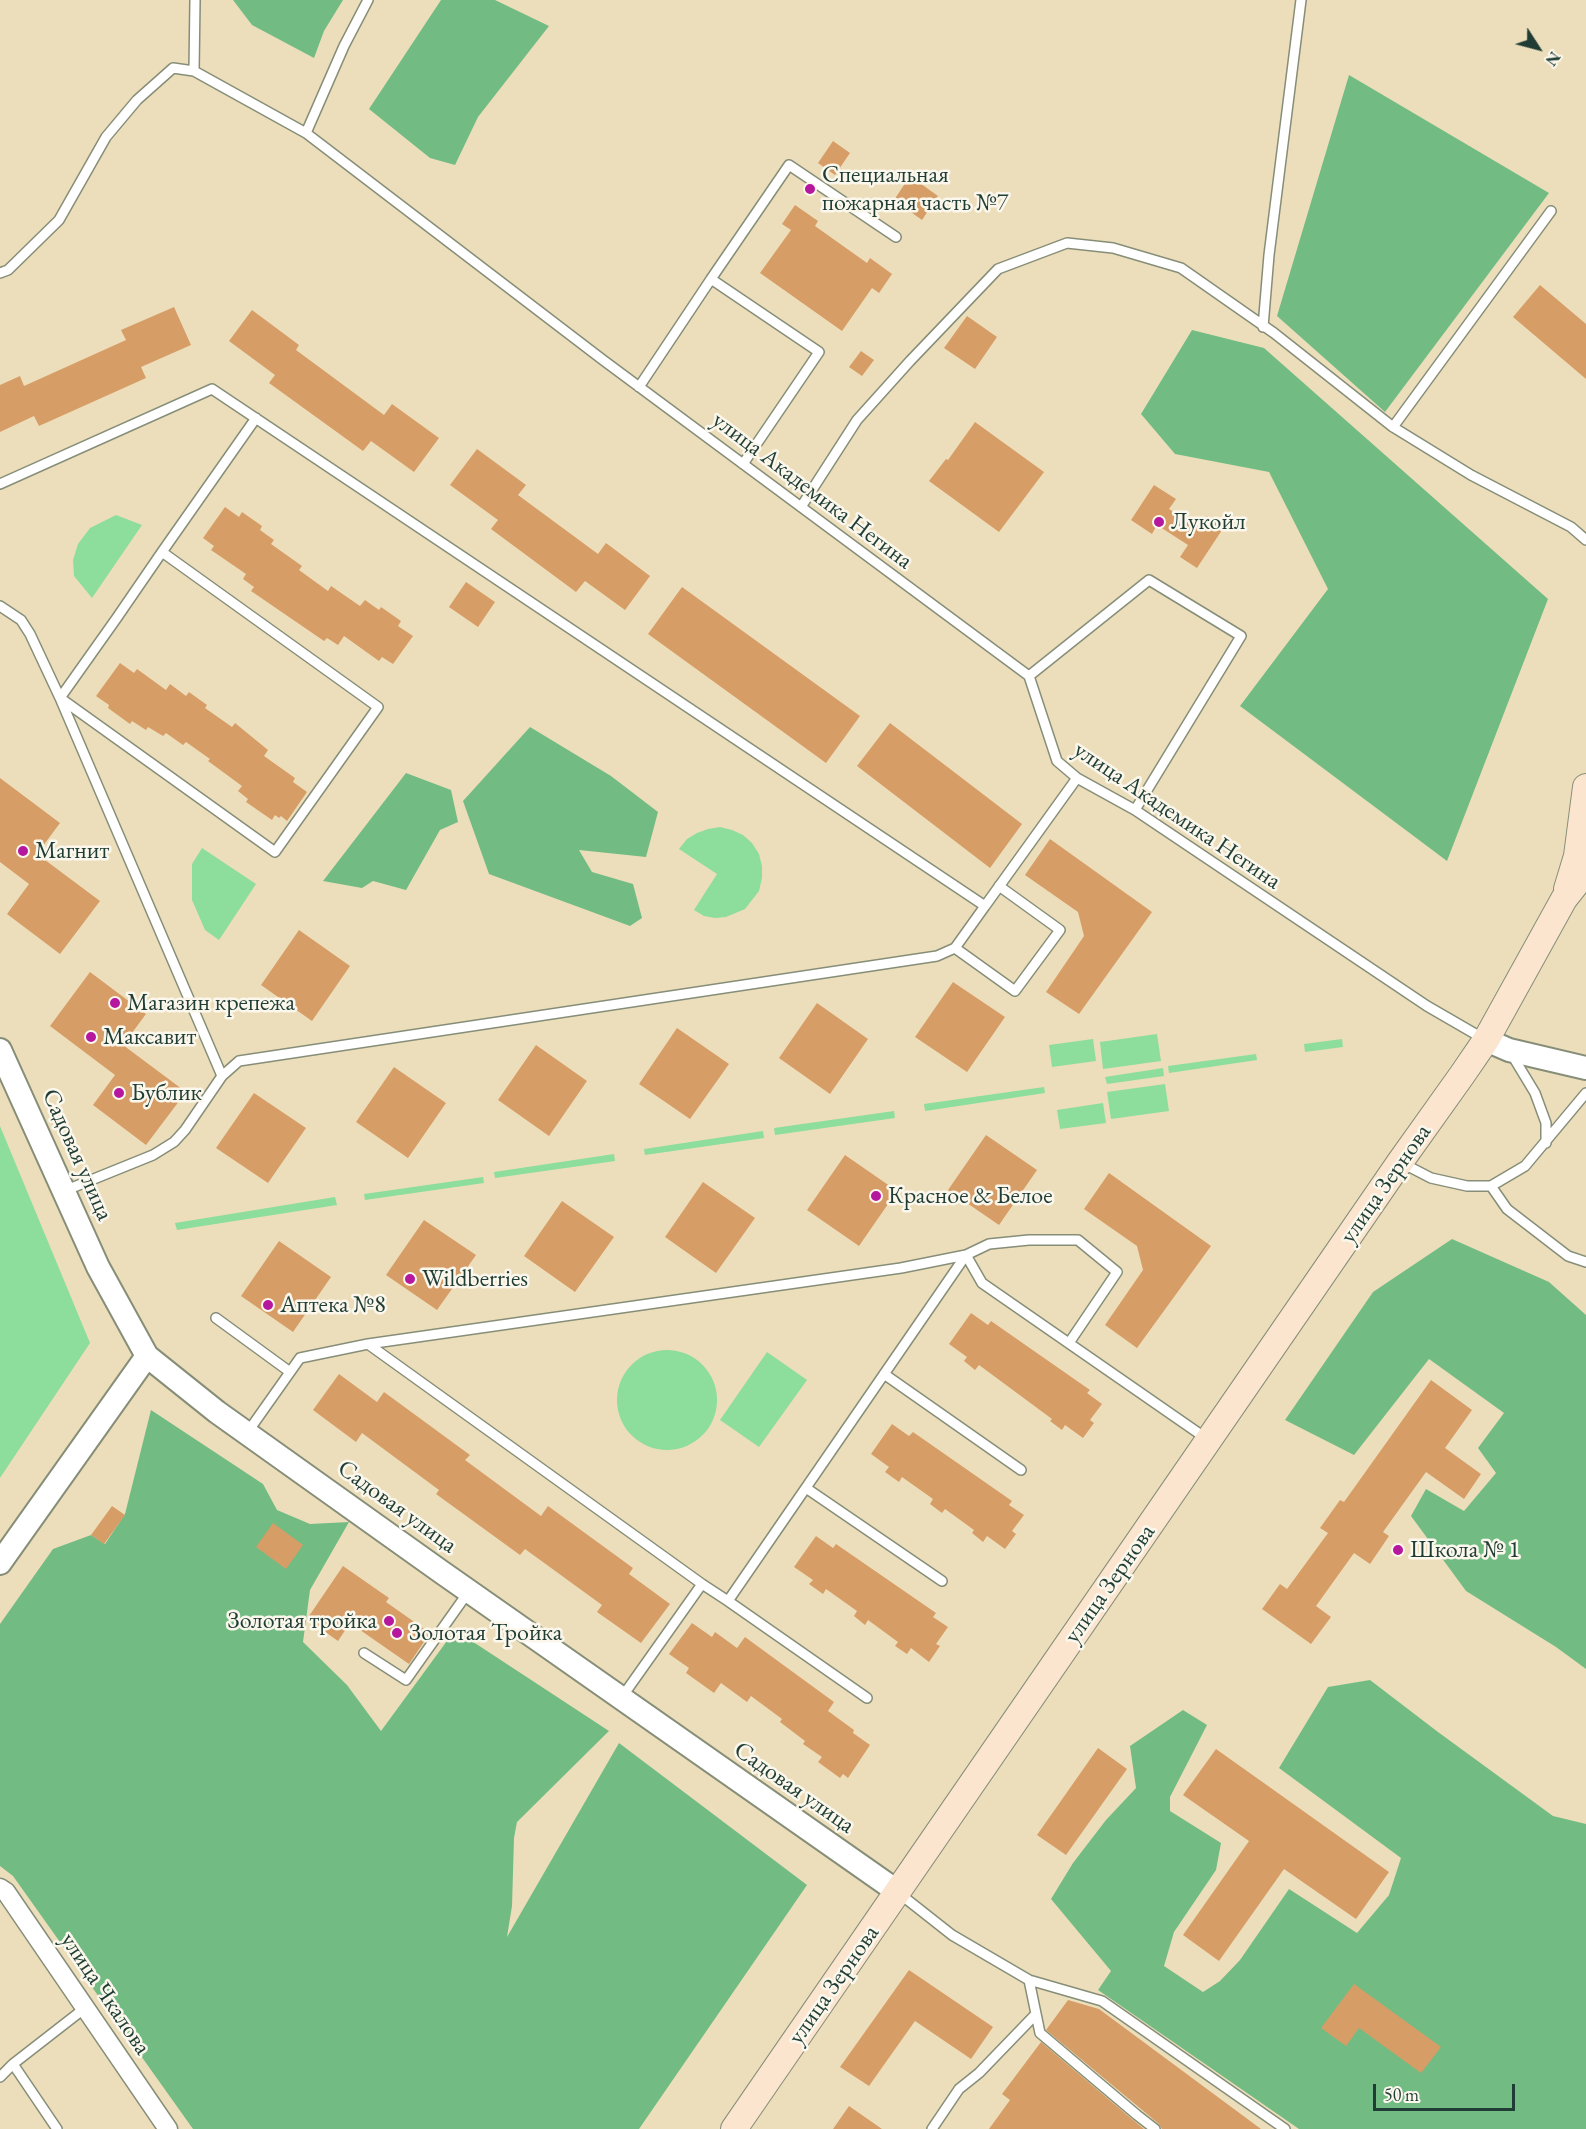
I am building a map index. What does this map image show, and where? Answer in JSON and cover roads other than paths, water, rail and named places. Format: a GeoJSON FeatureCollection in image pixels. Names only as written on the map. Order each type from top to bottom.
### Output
{"type":"FeatureCollection","features":[{"type":"Feature","properties":{"kind":"main road","name":"улица Зернова"},"geometry":{"type":"LineString","coordinates":[[735,2129],[1400,1162],[1497,1045],[1583,856],[1586,787]]}},
{"type":"Feature","properties":{"kind":"street"},"geometry":{"type":"LineString","coordinates":[[1497,1045],[1586,1068]]}},
{"type":"Feature","properties":{"kind":"street","name":"Садовая улица"},"geometry":{"type":"LineString","coordinates":[[0,1050],[98,1267],[147,1356],[217,1412],[469,1592],[898,1892]]}},
{"type":"Feature","properties":{"kind":"street"},"geometry":{"type":"LineString","coordinates":[[0,1563],[147,1356]]}},
{"type":"Feature","properties":{"kind":"street","name":"улица Чкалова"},"geometry":{"type":"LineString","coordinates":[[0,1888],[6,1892],[168,2129]]}},
{"type":"Feature","properties":{"kind":"lane"},"geometry":{"type":"LineString","coordinates":[[0,273],[8,270],[59,220],[106,137],[137,100],[173,68],[194,71],[195,0]]}},
{"type":"Feature","properties":{"kind":"lane"},"geometry":{"type":"LineString","coordinates":[[306,133],[344,46],[368,0]]}},
{"type":"Feature","properties":{"kind":"lane"},"geometry":{"type":"LineString","coordinates":[[1263,327],[1269,255],[1301,0]]}},
{"type":"Feature","properties":{"kind":"lane","name":"улица Академика Негина"},"geometry":{"type":"LineString","coordinates":[[194,71],[306,133],[639,387],[1029,676],[1057,761],[1077,778],[1135,810],[1427,1006],[1497,1045]]}},
{"type":"Feature","properties":{"kind":"lane"},"geometry":{"type":"LineString","coordinates":[[639,387],[789,165],[896,237]]}},
{"type":"Feature","properties":{"kind":"lane"},"geometry":{"type":"LineString","coordinates":[[1393,427],[1551,211]]}},
{"type":"Feature","properties":{"kind":"lane"},"geometry":{"type":"LineString","coordinates":[[801,507],[857,420],[909,361],[998,269],[1067,243],[1113,248],[1181,268],[1263,327],[1393,427],[1471,475],[1571,527],[1586,540]]}},
{"type":"Feature","properties":{"kind":"lane"},"geometry":{"type":"LineString","coordinates":[[711,279],[819,352],[743,464]]}},
{"type":"Feature","properties":{"kind":"lane"},"geometry":{"type":"LineString","coordinates":[[0,484],[212,389],[985,906]]}},
{"type":"Feature","properties":{"kind":"lane"},"geometry":{"type":"LineString","coordinates":[[60,698],[256,418]]}},
{"type":"Feature","properties":{"kind":"lane"},"geometry":{"type":"LineString","coordinates":[[60,698],[274,852],[378,707],[162,552]]}},
{"type":"Feature","properties":{"kind":"lane"},"geometry":{"type":"LineString","coordinates":[[1029,676],[1149,580],[1240,636],[1135,810]]}},
{"type":"Feature","properties":{"kind":"lane"},"geometry":{"type":"LineString","coordinates":[[0,606],[26,626],[60,698],[222,1076]]}},
{"type":"Feature","properties":{"kind":"lane"},"geometry":{"type":"LineString","coordinates":[[64,1191],[153,1155],[174,1142],[185,1130],[222,1076],[239,1061],[937,956],[955,948],[1077,778]]}},
{"type":"Feature","properties":{"kind":"lane"},"geometry":{"type":"LineString","coordinates":[[955,948],[1015,992],[1060,930],[999,886]]}},
{"type":"Feature","properties":{"kind":"lane"},"geometry":{"type":"LineString","coordinates":[[1497,1045],[1535,1093],[1546,1123],[1546,1143]]}},
{"type":"Feature","properties":{"kind":"lane"},"geometry":{"type":"LineString","coordinates":[[1400,1162],[1431,1178],[1467,1186],[1491,1186],[1525,1166],[1586,1093]]}},
{"type":"Feature","properties":{"kind":"lane"},"geometry":{"type":"LineString","coordinates":[[1491,1186],[1507,1209],[1568,1256],[1586,1262]]}},
{"type":"Feature","properties":{"kind":"lane"},"geometry":{"type":"LineString","coordinates":[[247,1432],[300,1358],[368,1344],[901,1268],[966,1255],[989,1244],[1029,1240],[1078,1240],[1117,1272],[1069,1343]]}},
{"type":"Feature","properties":{"kind":"lane"},"geometry":{"type":"LineString","coordinates":[[966,1255],[982,1283],[1209,1441]]}},
{"type":"Feature","properties":{"kind":"lane"},"geometry":{"type":"LineString","coordinates":[[728,1601],[966,1255]]}},
{"type":"Feature","properties":{"kind":"lane"},"geometry":{"type":"LineString","coordinates":[[216,1318],[290,1372]]}},
{"type":"Feature","properties":{"kind":"lane"},"geometry":{"type":"LineString","coordinates":[[368,1344],[702,1584],[867,1698]]}},
{"type":"Feature","properties":{"kind":"lane"},"geometry":{"type":"LineString","coordinates":[[884,1374],[1021,1470]]}},
{"type":"Feature","properties":{"kind":"lane"},"geometry":{"type":"LineString","coordinates":[[806,1488],[942,1581]]}},
{"type":"Feature","properties":{"kind":"lane"},"geometry":{"type":"LineString","coordinates":[[621,1699],[702,1584]]}},
{"type":"Feature","properties":{"kind":"lane"},"geometry":{"type":"LineString","coordinates":[[364,1653],[406,1680],[469,1592]]}},
{"type":"Feature","properties":{"kind":"lane"},"geometry":{"type":"LineString","coordinates":[[898,1892],[952,1935],[1029,1980],[1102,2001],[1285,2129]]}},
{"type":"Feature","properties":{"kind":"lane"},"geometry":{"type":"LineString","coordinates":[[1029,1980],[1040,2033],[1155,2129]]}},
{"type":"Feature","properties":{"kind":"lane"},"geometry":{"type":"LineString","coordinates":[[0,2077],[85,2008]]}},
{"type":"Feature","properties":{"kind":"lane"},"geometry":{"type":"LineString","coordinates":[[932,2129],[959,2089],[979,2073],[1036,2014]]}},
{"type":"Feature","properties":{"kind":"lane"},"geometry":{"type":"LineString","coordinates":[[14,2064],[57,2129]]}},
{"type":"Feature","properties":{"kind":"place","name":"Специальная пожарная часть №7"},"geometry":{"type":"Point","coordinates":[810,189]}},
{"type":"Feature","properties":{"kind":"place","name":"Лукойл"},"geometry":{"type":"Point","coordinates":[1159,522]}},
{"type":"Feature","properties":{"kind":"place","name":"Магнит"},"geometry":{"type":"Point","coordinates":[23,851]}},
{"type":"Feature","properties":{"kind":"place","name":"Магазин крепежа"},"geometry":{"type":"Point","coordinates":[115,1003]}},
{"type":"Feature","properties":{"kind":"place","name":"Максавит"},"geometry":{"type":"Point","coordinates":[91,1037]}},
{"type":"Feature","properties":{"kind":"place","name":"Бублик"},"geometry":{"type":"Point","coordinates":[119,1093]}},
{"type":"Feature","properties":{"kind":"place","name":"Красное & Белое"},"geometry":{"type":"Point","coordinates":[876,1196]}},
{"type":"Feature","properties":{"kind":"place","name":"Wildberries"},"geometry":{"type":"Point","coordinates":[410,1279]}},
{"type":"Feature","properties":{"kind":"place","name":"Аптека №8"},"geometry":{"type":"Point","coordinates":[268,1305]}},
{"type":"Feature","properties":{"kind":"place","name":"Школа № 1"},"geometry":{"type":"Point","coordinates":[1398,1550]}},
{"type":"Feature","properties":{"kind":"place","name":"Золотая тройка"},"geometry":{"type":"Point","coordinates":[389,1621]}},
{"type":"Feature","properties":{"kind":"place","name":"Золотая Тройка"},"geometry":{"type":"Point","coordinates":[397,1633]}}]}
